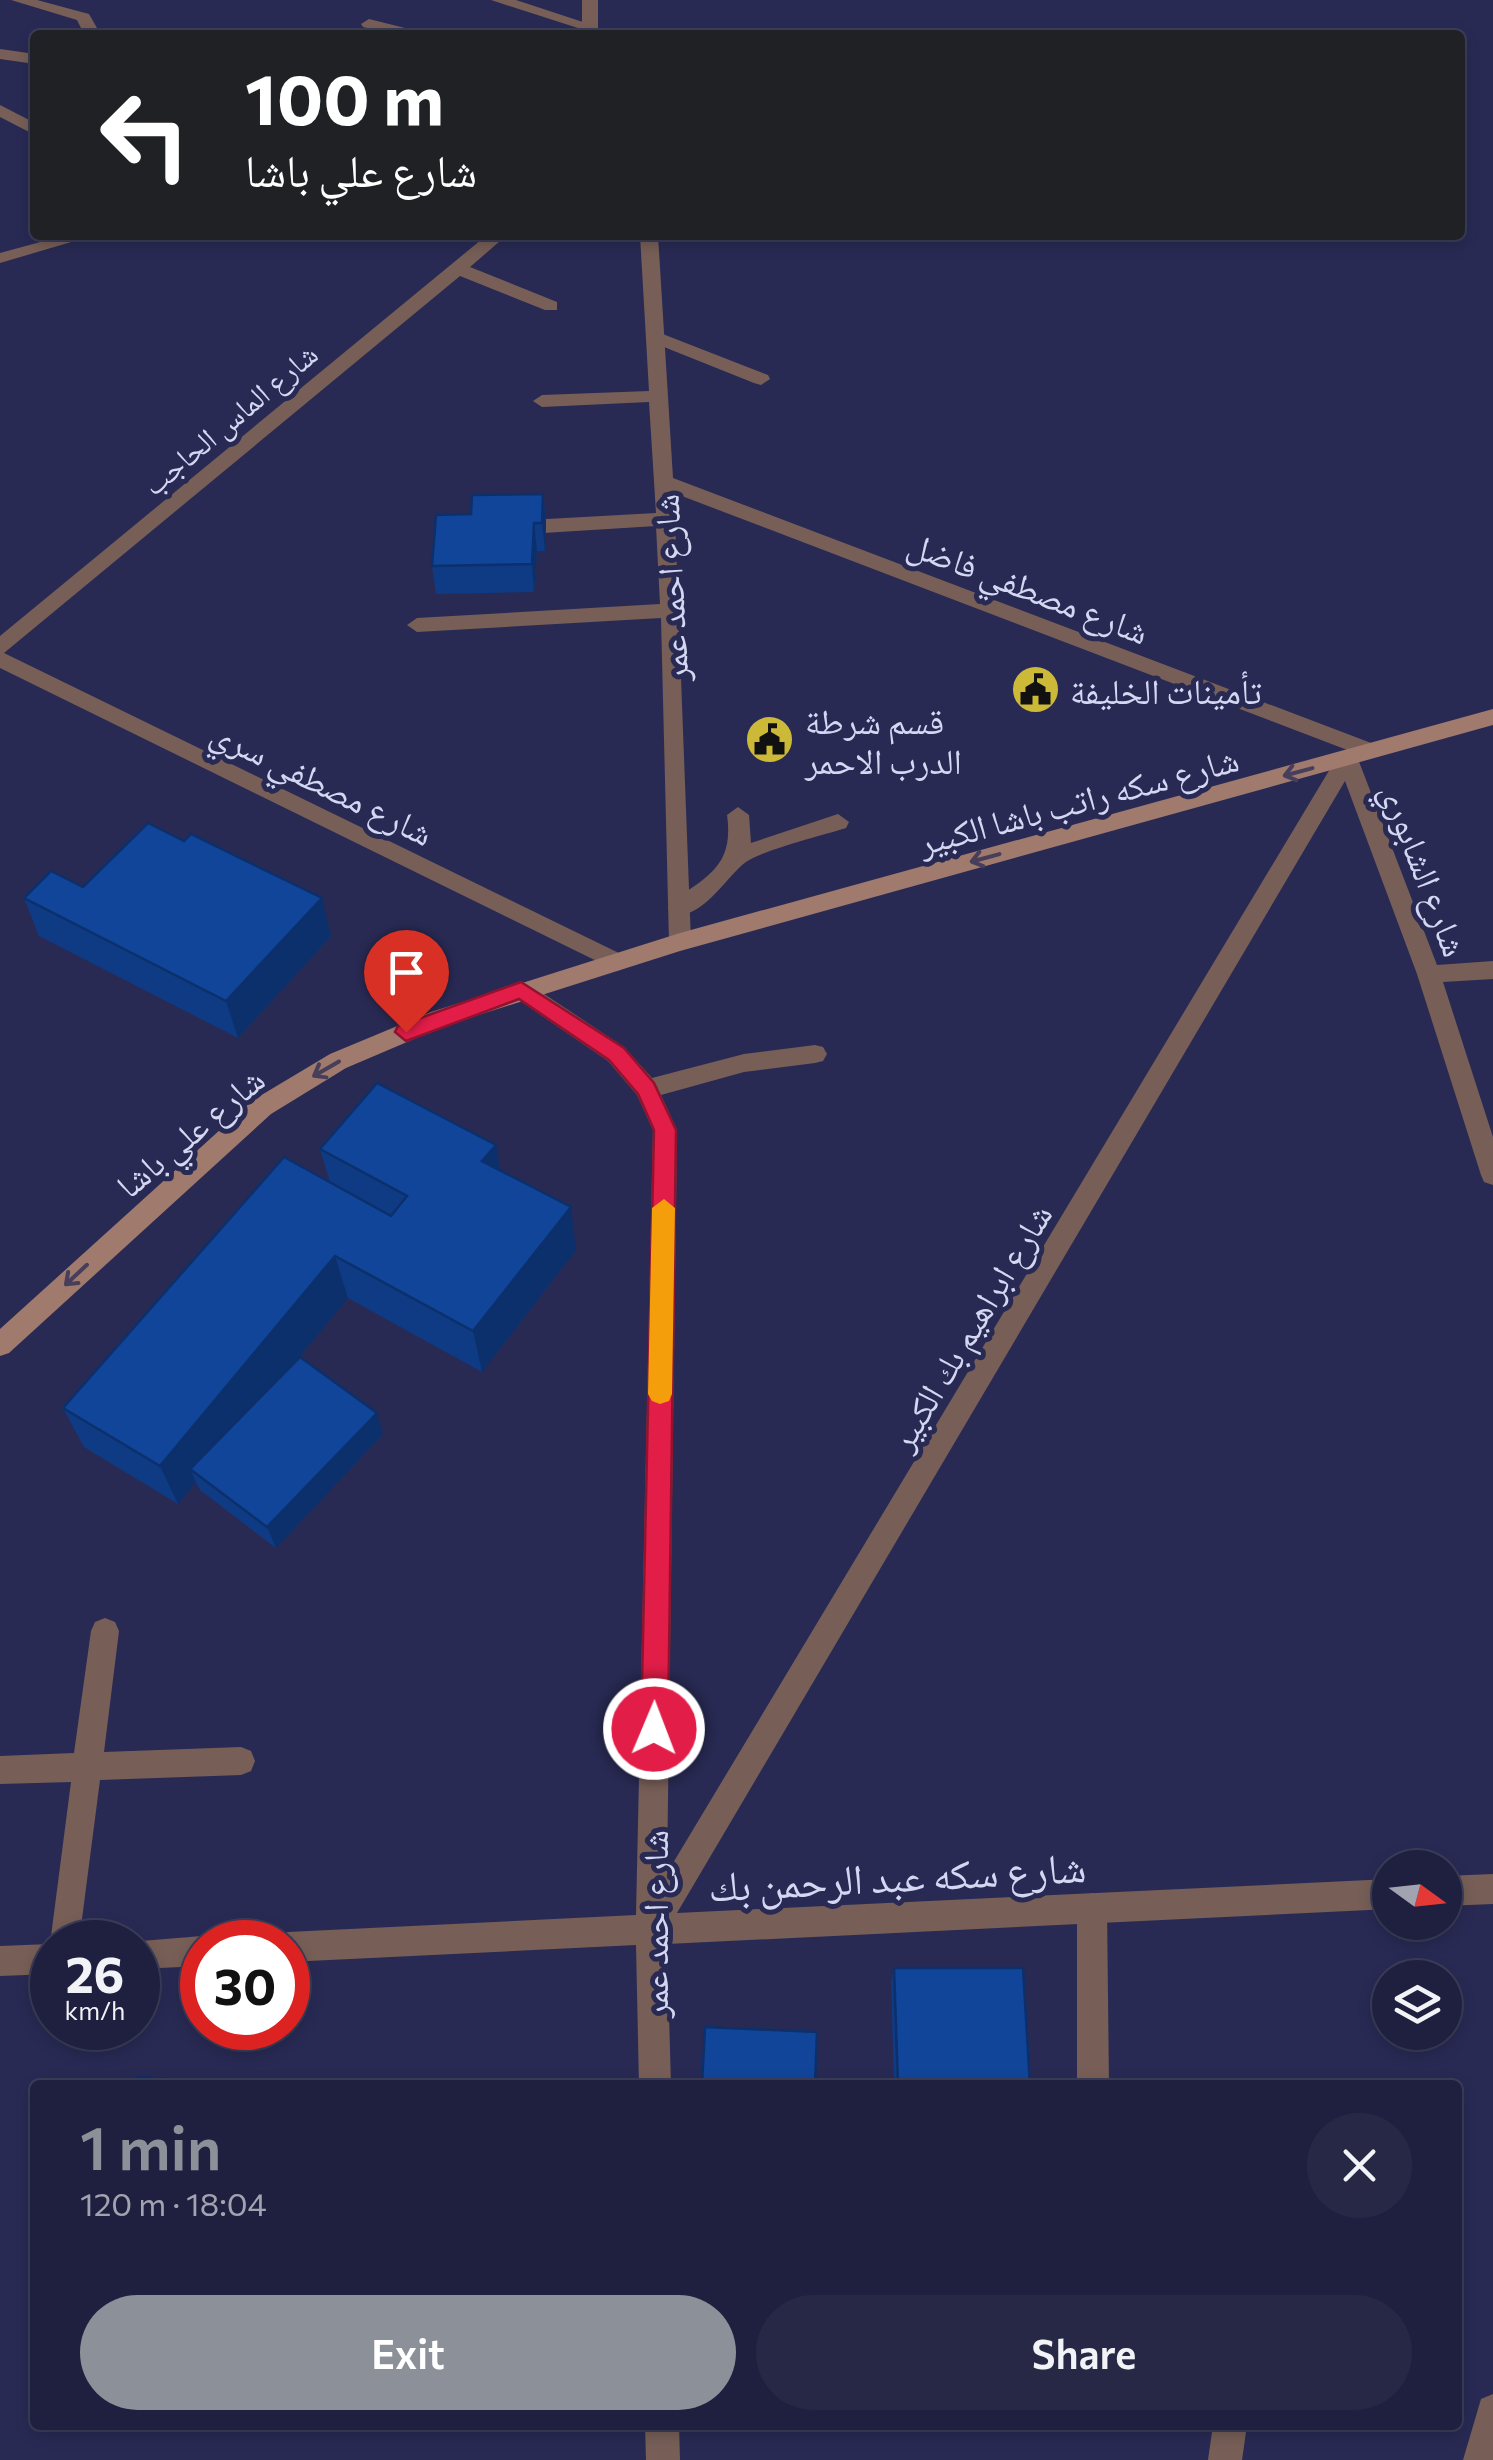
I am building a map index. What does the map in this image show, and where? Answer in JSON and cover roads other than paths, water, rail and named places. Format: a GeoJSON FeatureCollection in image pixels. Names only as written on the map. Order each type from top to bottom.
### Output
{"type":"FeatureCollection","features":[{"type":"Feature","properties":{"kind":"main road","name":"شارع سكه راتب باشا الكبير"},"geometry":{"type":"LineString","coordinates":[[680,942],[1493,717]]}},
{"type":"Feature","properties":{"kind":"main road","name":"شارع علي باشا"},"geometry":{"type":"LineString","coordinates":[[0,1345],[262,1107],[338,1062],[439,1018],[680,942]]}},
{"type":"Feature","properties":{"kind":"street"},"geometry":{"type":"LineString","coordinates":[[19,0],[83,17],[87,30]]}},
{"type":"Feature","properties":{"kind":"street"},"geometry":{"type":"LineString","coordinates":[[499,0],[587,30]]}},
{"type":"Feature","properties":{"kind":"street"},"geometry":{"type":"LineString","coordinates":[[590,0],[590,30]]}},
{"type":"Feature","properties":{"kind":"street"},"geometry":{"type":"LineString","coordinates":[[370,24],[395,30]]}},
{"type":"Feature","properties":{"kind":"street"},"geometry":{"type":"LineString","coordinates":[[0,54],[30,58]]}},
{"type":"Feature","properties":{"kind":"street"},"geometry":{"type":"LineString","coordinates":[[0,110],[30,127]]}},
{"type":"Feature","properties":{"kind":"street"},"geometry":{"type":"LineString","coordinates":[[0,258],[67,240]]}},
{"type":"Feature","properties":{"kind":"street","name":"شارع الماس الحاجب"},"geometry":{"type":"LineString","coordinates":[[0,648],[492,240]]}},
{"type":"Feature","properties":{"kind":"street","name":"شارع احمد عمر"},"geometry":{"type":"LineString","coordinates":[[649,240],[672,610],[680,942]]}},
{"type":"Feature","properties":{"kind":"street"},"geometry":{"type":"LineString","coordinates":[[456,268],[551,306]]}},
{"type":"Feature","properties":{"kind":"street"},"geometry":{"type":"LineString","coordinates":[[655,338],[761,379]]}},
{"type":"Feature","properties":{"kind":"street"},"geometry":{"type":"LineString","coordinates":[[542,401],[658,396]]}},
{"type":"Feature","properties":{"kind":"street","name":"شارع مصطفي فاضل"},"geometry":{"type":"LineString","coordinates":[[664,482],[1359,755]]}},
{"type":"Feature","properties":{"kind":"street"},"geometry":{"type":"LineString","coordinates":[[490,529],[666,519]]}},
{"type":"Feature","properties":{"kind":"street"},"geometry":{"type":"LineString","coordinates":[[418,625],[672,610]]}},
{"type":"Feature","properties":{"kind":"street","name":"شارع مصطفي سري"},"geometry":{"type":"LineString","coordinates":[[0,659],[617,962]]}},
{"type":"Feature","properties":{"kind":"street","name":"شارع الشابوري"},"geometry":{"type":"LineString","coordinates":[[1359,755],[1493,1175]]}},
{"type":"Feature","properties":{"kind":"street","name":"شارع ابراهيم بك الكبير"},"geometry":{"type":"LineString","coordinates":[[651,1928],[1359,755]]}},
{"type":"Feature","properties":{"kind":"street"},"geometry":{"type":"LineString","coordinates":[[679,908],[719,880],[738,856],[743,838],[738,815]]}},
{"type":"Feature","properties":{"kind":"street"},"geometry":{"type":"LineString","coordinates":[[738,856],[838,822]]}},
{"type":"Feature","properties":{"kind":"street"},"geometry":{"type":"LineString","coordinates":[[1429,974],[1493,970]]}},
{"type":"Feature","properties":{"kind":"street","name":"شارع احمد عمر"},"geometry":{"type":"LineString","coordinates":[[521,990],[616,1054],[646,1089],[665,1130],[651,1928],[655,2080]]}},
{"type":"Feature","properties":{"kind":"street"},"geometry":{"type":"LineString","coordinates":[[646,1089],[744,1063],[815,1054]]}},
{"type":"Feature","properties":{"kind":"street"},"geometry":{"type":"LineString","coordinates":[[67,1920],[105,1631]]}},
{"type":"Feature","properties":{"kind":"street"},"geometry":{"type":"LineString","coordinates":[[0,1770],[241,1762]]}},
{"type":"Feature","properties":{"kind":"street"},"geometry":{"type":"LineString","coordinates":[[1462,1890],[1493,1889]]}},
{"type":"Feature","properties":{"kind":"street","name":"شارع سكه عبد الرحمن بك"},"geometry":{"type":"LineString","coordinates":[[310,1946],[1372,1895]]}},
{"type":"Feature","properties":{"kind":"street"},"geometry":{"type":"LineString","coordinates":[[1092,1908],[1092,2080]]}},
{"type":"Feature","properties":{"kind":"street"},"geometry":{"type":"LineString","coordinates":[[0,1961],[30,1959]]}},
{"type":"Feature","properties":{"kind":"street"},"geometry":{"type":"LineString","coordinates":[[1480,2460],[1493,2411]]}},
{"type":"Feature","properties":{"kind":"street"},"geometry":{"type":"LineString","coordinates":[[662,2430],[663,2460]]}},
{"type":"Feature","properties":{"kind":"street"},"geometry":{"type":"LineString","coordinates":[[1224,2460],[1229,2430]]}},
{"type":"Feature","properties":{"kind":"place","name":"تأمينات الخليفة"},"geometry":{"type":"Point","coordinates":[1035,689]}},
{"type":"Feature","properties":{"kind":"place","name":"قسم شرطة الدرب الاحمر"},"geometry":{"type":"Point","coordinates":[770,739]}}]}
